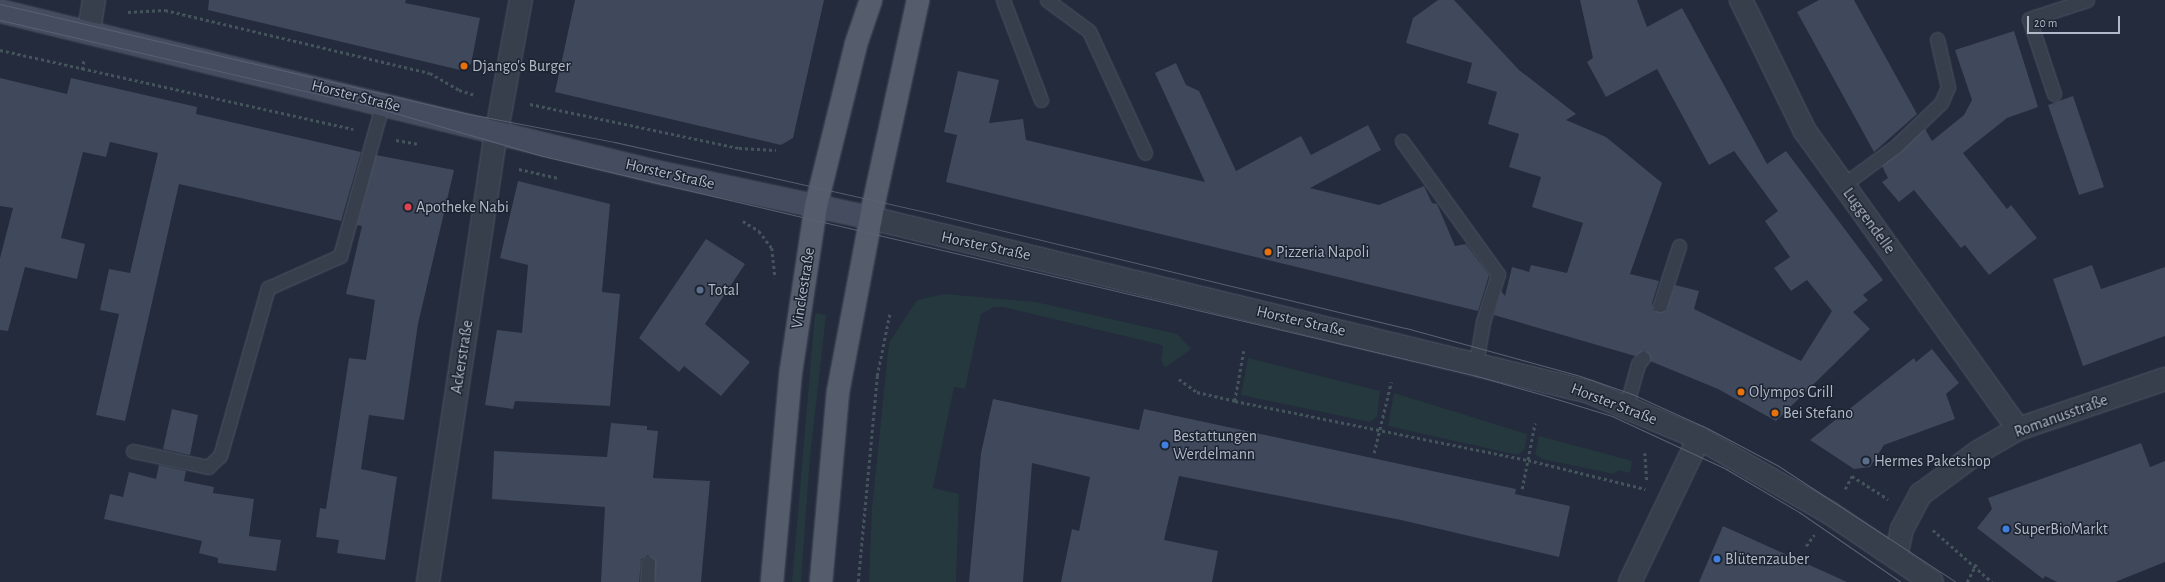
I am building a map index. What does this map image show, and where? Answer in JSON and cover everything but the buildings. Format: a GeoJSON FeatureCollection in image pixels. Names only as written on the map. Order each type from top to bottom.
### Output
{"type":"FeatureCollection","features":[{"type":"Feature","properties":{"kind":"main road","name":"Vinckestraße"},"geometry":{"type":"LineString","coordinates":[[772,582],[791,371],[816,206],[856,44],[870,0]]}},
{"type":"Feature","properties":{"kind":"main road"},"geometry":{"type":"LineString","coordinates":[[821,582],[838,392],[871,218],[918,0]]}},
{"type":"Feature","properties":{"kind":"main road","name":"Horster Straße"},"geometry":{"type":"LineString","coordinates":[[0,11],[383,102],[497,133],[871,218]]}},
{"type":"Feature","properties":{"kind":"street","name":"Ackerstraße"},"geometry":{"type":"LineString","coordinates":[[428,582],[492,160],[521,0]]}},
{"type":"Feature","properties":{"kind":"street","name":"Luggendelle"},"geometry":{"type":"LineString","coordinates":[[1741,0],[1805,131],[2018,429]]}},
{"type":"Feature","properties":{"kind":"street"},"geometry":{"type":"LineString","coordinates":[[89,31],[94,2]]}},
{"type":"Feature","properties":{"kind":"street","name":"Horster Straße"},"geometry":{"type":"LineString","coordinates":[[871,218],[1589,392],[1699,438],[1830,513],[1932,582]]}},
{"type":"Feature","properties":{"kind":"street","name":"Romanusstraße"},"geometry":{"type":"LineString","coordinates":[[1896,557],[1902,529],[1921,494],[1978,452],[2018,429],[2165,379]]}},
{"type":"Feature","properties":{"kind":"street"},"geometry":{"type":"LineString","coordinates":[[1630,582],[1699,438]]}},
{"type":"Feature","properties":{"kind":"lane"},"geometry":{"type":"LineString","coordinates":[[1003,0],[1041,100]]}},
{"type":"Feature","properties":{"kind":"lane"},"geometry":{"type":"LineString","coordinates":[[1047,0],[1089,31],[1145,153]]}},
{"type":"Feature","properties":{"kind":"lane"},"geometry":{"type":"LineString","coordinates":[[2054,94],[2029,19],[2087,0]]}},
{"type":"Feature","properties":{"kind":"lane"},"geometry":{"type":"LineString","coordinates":[[1843,185],[1896,146],[1942,103],[1948,87],[1937,39]]}},
{"type":"Feature","properties":{"kind":"lane"},"geometry":{"type":"LineString","coordinates":[[133,451],[208,467],[220,456],[268,288],[340,256],[376,135],[383,102]]}},
{"type":"Feature","properties":{"kind":"lane"},"geometry":{"type":"LineString","coordinates":[[1402,141],[1498,274],[1483,322],[1476,364]]}},
{"type":"Feature","properties":{"kind":"lane"},"geometry":{"type":"LineString","coordinates":[[1660,305],[1679,246]]}},
{"type":"Feature","properties":{"kind":"lane"},"geometry":{"type":"LineString","coordinates":[[1626,407],[1638,364],[1643,358]]}},
{"type":"Feature","properties":{"kind":"lane"},"geometry":{"type":"LineString","coordinates":[[647,582],[648,563]]}},
{"type":"Feature","properties":{"kind":"path"},"geometry":{"type":"LineString","coordinates":[[94,2],[129,12],[165,10],[430,73],[467,93]]}},
{"type":"Feature","properties":{"kind":"path"},"geometry":{"type":"LineString","coordinates":[[0,50],[376,135],[427,144]]}},
{"type":"Feature","properties":{"kind":"path"},"geometry":{"type":"LineString","coordinates":[[527,104],[739,148],[776,150]]}},
{"type":"Feature","properties":{"kind":"path"},"geometry":{"type":"LineString","coordinates":[[492,160],[560,179]]}},
{"type":"Feature","properties":{"kind":"path"},"geometry":{"type":"LineString","coordinates":[[739,219],[759,231],[772,248],[775,282]]}},
{"type":"Feature","properties":{"kind":"path"},"geometry":{"type":"LineString","coordinates":[[858,582],[877,376],[890,312]]}},
{"type":"Feature","properties":{"kind":"path"},"geometry":{"type":"LineString","coordinates":[[1235,400],[1244,351]]}},
{"type":"Feature","properties":{"kind":"path"},"geometry":{"type":"LineString","coordinates":[[1179,379],[1197,392],[1528,460],[1648,490],[1645,453]]}},
{"type":"Feature","properties":{"kind":"path"},"geometry":{"type":"LineString","coordinates":[[1374,453],[1381,430],[1391,382]]}},
{"type":"Feature","properties":{"kind":"path"},"geometry":{"type":"LineString","coordinates":[[1522,489],[1535,423]]}},
{"type":"Feature","properties":{"kind":"path"},"geometry":{"type":"LineString","coordinates":[[1957,548],[1976,564],[1992,582]]}},
{"type":"Feature","properties":{"kind":"path"},"geometry":{"type":"LineString","coordinates":[[1967,582],[1976,564]]}},
{"type":"Feature","properties":{"kind":"green space"},"geometry":{"type":"Polygon","coordinates":[[[945,294],[1036,302],[1177,334],[1191,349],[1165,368],[1161,360],[1163,346],[1158,344],[1003,307],[994,307],[981,314],[965,389],[954,387],[933,488],[959,494],[956,582],[869,582],[872,508],[889,343],[917,300],[945,294]]]}},
{"type":"Feature","properties":{"kind":"green space"},"geometry":{"type":"Polygon","coordinates":[[[815,313],[826,315],[810,457],[801,582],[792,582],[815,313]]]}},
{"type":"Feature","properties":{"kind":"green space"},"geometry":{"type":"Polygon","coordinates":[[[1248,358],[1380,391],[1377,417],[1370,422],[1241,395],[1248,358]]]}},
{"type":"Feature","properties":{"kind":"green space"},"geometry":{"type":"Polygon","coordinates":[[[1394,393],[1527,434],[1525,449],[1518,455],[1388,426],[1394,393]]]}},
{"type":"Feature","properties":{"kind":"green space"},"geometry":{"type":"Polygon","coordinates":[[[1539,436],[1632,461],[1630,473],[1618,470],[1614,474],[1542,459],[1535,454],[1539,436]]]}},
{"type":"Feature","properties":{"kind":"tram line"},"geometry":{"type":"LineString","coordinates":[[0,4],[464,113],[615,142],[938,215],[1406,328],[1580,376],[1632,394],[1707,428],[1777,465],[1956,582]]}},
{"type":"Feature","properties":{"kind":"tram line"},"geometry":{"type":"LineString","coordinates":[[0,20],[381,109],[543,156],[1473,375],[1547,396],[1612,416],[1726,469],[1799,512],[1901,582]]}},
{"type":"Feature","properties":{"kind":"place","name":"Django's Burger"},"geometry":{"type":"Point","coordinates":[464,66]}},
{"type":"Feature","properties":{"kind":"place","name":"Apotheke Nabi"},"geometry":{"type":"Point","coordinates":[408,207]}},
{"type":"Feature","properties":{"kind":"place","name":"Pizzeria Napoli"},"geometry":{"type":"Point","coordinates":[1268,252]}},
{"type":"Feature","properties":{"kind":"place","name":"Total"},"geometry":{"type":"Point","coordinates":[700,290]}},
{"type":"Feature","properties":{"kind":"place","name":"Olympos Grill"},"geometry":{"type":"Point","coordinates":[1741,392]}},
{"type":"Feature","properties":{"kind":"place","name":"Bei Stefano"},"geometry":{"type":"Point","coordinates":[1775,413]}},
{"type":"Feature","properties":{"kind":"place","name":"Bestattungen Werdelmann"},"geometry":{"type":"Point","coordinates":[1165,445]}},
{"type":"Feature","properties":{"kind":"place","name":"Hermes Paketshop"},"geometry":{"type":"Point","coordinates":[1866,461]}},
{"type":"Feature","properties":{"kind":"place","name":"SuperBioMarkt"},"geometry":{"type":"Point","coordinates":[2006,529]}},
{"type":"Feature","properties":{"kind":"place","name":"Blütenzauber"},"geometry":{"type":"Point","coordinates":[1717,559]}}]}
